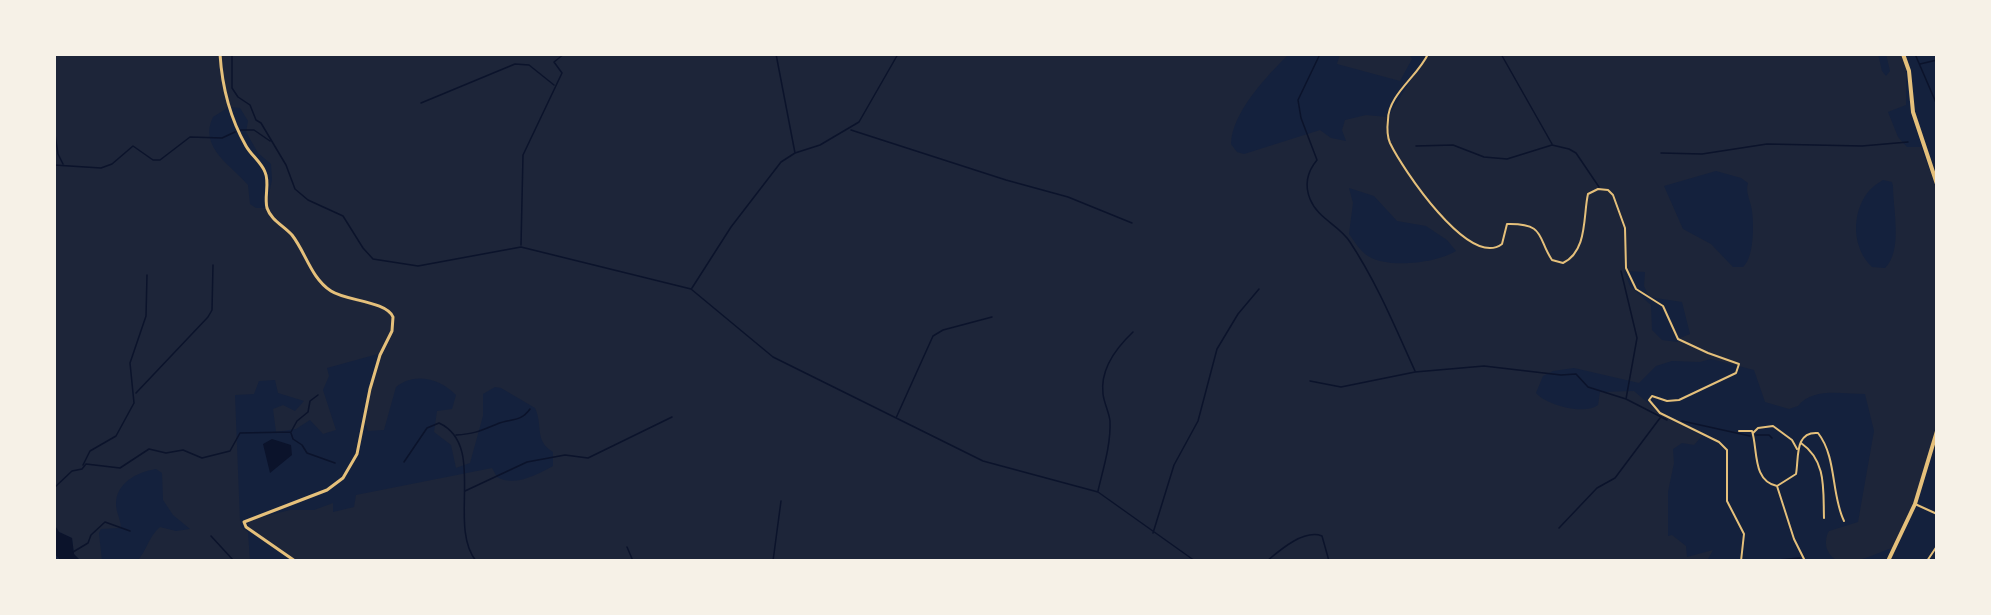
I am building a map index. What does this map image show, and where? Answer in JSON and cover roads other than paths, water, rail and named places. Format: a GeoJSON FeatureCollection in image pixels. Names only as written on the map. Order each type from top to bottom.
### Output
{"type":"FeatureCollection","features":[{"type":"Feature","properties":{"kind":"main road"},"geometry":{"type":"LineString","coordinates":[[1904,54],[1909,70],[1913,112],[1937,184]]}},
{"type":"Feature","properties":{"kind":"main road"},"geometry":{"type":"LineString","coordinates":[[1888,561],[1915,504],[1937,431]]}},
{"type":"Feature","properties":{"kind":"street"},"geometry":{"type":"LineString","coordinates":[[220,54],[221,75],[232,117],[248,149],[266,174],[266,203],[270,215],[291,234],[311,268],[330,290],[391,312],[392,331],[379,360],[366,404],[359,445],[343,478],[327,490],[244,522],[246,527],[295,561]]}},
{"type":"Feature","properties":{"kind":"street"},"geometry":{"type":"LineString","coordinates":[[1428,54],[1390,109],[1387,124],[1392,146],[1441,217],[1464,238],[1492,248],[1502,244],[1507,224],[1528,227],[1542,235],[1550,257],[1560,263],[1571,257],[1580,242],[1588,194],[1598,189],[1611,192],[1625,228],[1626,268],[1636,289],[1663,306],[1678,339],[1708,353],[1737,362],[1740,366],[1736,373],[1679,400],[1667,401],[1650,397],[1651,404],[1660,413],[1719,442],[1728,453],[1727,501],[1744,534],[1741,561]]}},
{"type":"Feature","properties":{"kind":"street"},"geometry":{"type":"LineString","coordinates":[[1753,433],[1758,428],[1773,426],[1786,435],[1797,450]]}},
{"type":"Feature","properties":{"kind":"street"},"geometry":{"type":"LineString","coordinates":[[1739,431],[1748,429],[1753,433],[1759,470],[1766,481],[1777,486],[1794,539],[1806,561]]}},
{"type":"Feature","properties":{"kind":"street"},"geometry":{"type":"LineString","coordinates":[[1777,486],[1796,474],[1797,450],[1811,433],[1818,433],[1822,439],[1836,488],[1838,508],[1844,521]]}},
{"type":"Feature","properties":{"kind":"street"},"geometry":{"type":"LineString","coordinates":[[1802,443],[1816,457],[1821,467],[1824,518]]}},
{"type":"Feature","properties":{"kind":"street"},"geometry":{"type":"LineString","coordinates":[[1915,504],[1937,514]]}},
{"type":"Feature","properties":{"kind":"street"},"geometry":{"type":"LineString","coordinates":[[1927,561],[1937,546]]}},
{"type":"Feature","properties":{"kind":"waterway"},"geometry":{"type":"LineString","coordinates":[[232,54],[232,88],[238,97],[250,105],[256,120],[261,123],[286,165],[295,189],[308,200],[343,216],[363,248],[373,259],[418,266],[521,247],[691,289],[773,357],[983,461],[1098,492],[1195,561]]}},
{"type":"Feature","properties":{"kind":"waterway"},"geometry":{"type":"LineString","coordinates":[[521,245],[523,155],[562,73],[554,62],[564,54]]}},
{"type":"Feature","properties":{"kind":"waterway"},"geometry":{"type":"LineString","coordinates":[[776,54],[795,153]]}},
{"type":"Feature","properties":{"kind":"waterway"},"geometry":{"type":"LineString","coordinates":[[692,288],[731,227],[781,162],[795,153],[820,145],[859,122],[898,54]]}},
{"type":"Feature","properties":{"kind":"waterway"},"geometry":{"type":"LineString","coordinates":[[1320,54],[1298,100],[1301,118],[1317,160],[1308,178],[1308,194],[1318,212],[1345,236],[1360,258],[1385,305],[1415,371]]}},
{"type":"Feature","properties":{"kind":"waterway"},"geometry":{"type":"LineString","coordinates":[[1501,54],[1552,144]]}},
{"type":"Feature","properties":{"kind":"waterway"},"geometry":{"type":"LineString","coordinates":[[1915,54],[1937,105]]}},
{"type":"Feature","properties":{"kind":"waterway"},"geometry":{"type":"LineString","coordinates":[[1920,64],[1937,60]]}},
{"type":"Feature","properties":{"kind":"waterway"},"geometry":{"type":"LineString","coordinates":[[421,103],[515,64],[529,65],[554,85]]}},
{"type":"Feature","properties":{"kind":"waterway"},"geometry":{"type":"LineString","coordinates":[[54,128],[58,154],[63,164]]}},
{"type":"Feature","properties":{"kind":"waterway"},"geometry":{"type":"LineString","coordinates":[[239,130],[254,130],[270,141]]}},
{"type":"Feature","properties":{"kind":"waterway"},"geometry":{"type":"LineString","coordinates":[[851,130],[1006,180],[1068,197],[1132,223]]}},
{"type":"Feature","properties":{"kind":"waterway"},"geometry":{"type":"LineString","coordinates":[[54,165],[101,168],[112,164],[133,146],[153,160],[160,160],[190,137],[222,138],[235,132]]}},
{"type":"Feature","properties":{"kind":"waterway"},"geometry":{"type":"LineString","coordinates":[[1661,153],[1702,154],[1767,144],[1862,146],[1908,142]]}},
{"type":"Feature","properties":{"kind":"waterway"},"geometry":{"type":"LineString","coordinates":[[1416,146],[1453,145],[1484,157],[1507,159],[1552,145],[1576,153],[1599,187]]}},
{"type":"Feature","properties":{"kind":"waterway"},"geometry":{"type":"LineString","coordinates":[[136,393],[208,317],[212,310],[213,265]]}},
{"type":"Feature","properties":{"kind":"waterway"},"geometry":{"type":"LineString","coordinates":[[1621,271],[1637,338],[1626,399]]}},
{"type":"Feature","properties":{"kind":"waterway"},"geometry":{"type":"LineString","coordinates":[[83,465],[90,451],[116,436],[134,403],[130,363],[146,316],[147,275]]}},
{"type":"Feature","properties":{"kind":"waterway"},"geometry":{"type":"LineString","coordinates":[[1153,533],[1174,465],[1198,421],[1217,349],[1238,314],[1259,289]]}},
{"type":"Feature","properties":{"kind":"waterway"},"geometry":{"type":"LineString","coordinates":[[896,418],[933,336],[943,330],[992,317]]}},
{"type":"Feature","properties":{"kind":"waterway"},"geometry":{"type":"LineString","coordinates":[[1098,491],[1110,430],[1103,394],[1104,376],[1115,352],[1133,332]]}},
{"type":"Feature","properties":{"kind":"waterway"},"geometry":{"type":"LineString","coordinates":[[1310,381],[1341,387],[1415,372],[1484,366],[1561,375],[1576,374],[1588,387],[1626,399],[1667,420]]}},
{"type":"Feature","properties":{"kind":"waterway"},"geometry":{"type":"LineString","coordinates":[[291,432],[297,421],[308,412],[310,401],[318,395]]}},
{"type":"Feature","properties":{"kind":"waterway"},"geometry":{"type":"LineString","coordinates":[[456,435],[477,432],[519,418],[530,409]]}},
{"type":"Feature","properties":{"kind":"waterway"},"geometry":{"type":"LineString","coordinates":[[465,491],[527,462],[565,455],[588,458],[672,417]]}},
{"type":"Feature","properties":{"kind":"waterway"},"geometry":{"type":"LineString","coordinates":[[1559,528],[1597,488],[1615,478],[1660,418]]}},
{"type":"Feature","properties":{"kind":"waterway"},"geometry":{"type":"LineString","coordinates":[[1682,421],[1750,436]]}},
{"type":"Feature","properties":{"kind":"waterway"},"geometry":{"type":"LineString","coordinates":[[404,462],[427,428],[439,423],[453,434],[461,449],[464,467],[465,527],[468,546],[476,561]]}},
{"type":"Feature","properties":{"kind":"waterway"},"geometry":{"type":"LineString","coordinates":[[54,488],[72,471],[82,469],[86,464],[120,468],[149,449],[166,453],[183,450],[202,458],[230,451],[240,433],[291,432]]}},
{"type":"Feature","properties":{"kind":"waterway"},"geometry":{"type":"LineString","coordinates":[[291,433],[293,439],[302,445],[307,453],[335,463]]}},
{"type":"Feature","properties":{"kind":"waterway"},"geometry":{"type":"LineString","coordinates":[[1756,435],[1769,435],[1772,438]]}},
{"type":"Feature","properties":{"kind":"waterway"},"geometry":{"type":"LineString","coordinates":[[773,561],[781,501]]}},
{"type":"Feature","properties":{"kind":"waterway"},"geometry":{"type":"LineString","coordinates":[[73,552],[88,543],[91,535],[105,522],[130,531]]}},
{"type":"Feature","properties":{"kind":"waterway"},"geometry":{"type":"LineString","coordinates":[[1267,561],[1293,542],[1308,535],[1322,536],[1329,561]]}},
{"type":"Feature","properties":{"kind":"waterway"},"geometry":{"type":"LineString","coordinates":[[211,536],[234,561]]}},
{"type":"Feature","properties":{"kind":"waterway"},"geometry":{"type":"LineString","coordinates":[[627,547],[633,561]]}},
{"type":"Feature","properties":{"kind":"waterway"},"geometry":{"type":"LineString","coordinates":[[1767,561],[1800,558]]}}]}
